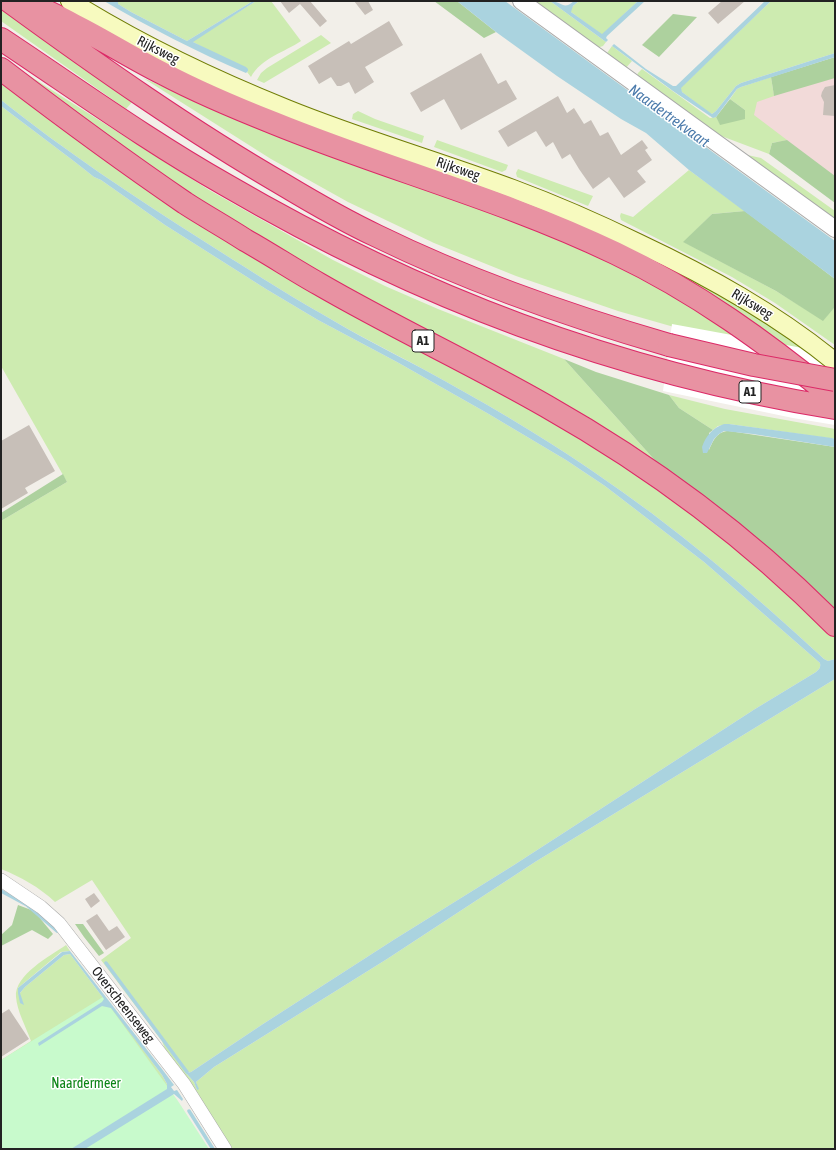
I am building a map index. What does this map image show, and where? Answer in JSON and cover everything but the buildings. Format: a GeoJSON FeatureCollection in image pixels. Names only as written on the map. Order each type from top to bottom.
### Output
{"type":"FeatureCollection","features":[{"type":"Feature","properties":{"kind":"highway","name":"A1"},"geometry":{"type":"LineString","coordinates":[[9,1],[148,100],[239,159],[307,199],[376,236],[470,278],[536,303],[601,325],[670,345],[747,363],[835,380]]}},
{"type":"Feature","properties":{"kind":"highway"},"geometry":{"type":"LineString","coordinates":[[25,1],[74,25],[160,73],[216,99],[276,124],[368,159],[535,218],[614,252],[673,284],[728,318],[776,352],[835,399]]}},
{"type":"Feature","properties":{"kind":"highway","name":"A1"},"geometry":{"type":"LineString","coordinates":[[1,38],[129,125],[218,181],[298,226],[358,257],[460,303],[498,318],[608,356],[666,372],[756,393],[835,408]]}},
{"type":"Feature","properties":{"kind":"highway","name":"A1"},"geometry":{"type":"LineString","coordinates":[[1,69],[83,132],[193,208],[324,287],[545,405],[604,440],[657,475],[705,509],[745,543],[835,625]]}},
{"type":"Feature","properties":{"kind":"main road","name":"Rijksweg"},"geometry":{"type":"LineString","coordinates":[[70,1],[165,55],[239,90],[332,125],[514,189],[602,225],[671,259],[743,298],[803,337],[835,362]]}},
{"type":"Feature","properties":{"kind":"street"},"geometry":{"type":"LineString","coordinates":[[521,1],[835,228]]}},
{"type":"Feature","properties":{"kind":"street","name":"Overscheenseweg"},"geometry":{"type":"LineString","coordinates":[[1,880],[41,906],[59,923],[184,1084],[225,1149]]}},
{"type":"Feature","properties":{"kind":"shaded area"},"geometry":{"type":"Polygon","coordinates":[[[835,67],[835,183],[754,124],[750,102],[835,67]]]}},
{"type":"Feature","properties":{"kind":"green space"},"geometry":{"type":"Polygon","coordinates":[[[118,1],[253,1],[187,41],[131,12],[118,4],[118,1]]]}},
{"type":"Feature","properties":{"kind":"green space"},"geometry":{"type":"Polygon","coordinates":[[[256,1],[271,1],[301,41],[267,60],[255,70],[251,77],[247,72],[248,71],[193,41],[256,1]]]}},
{"type":"Feature","properties":{"kind":"green space"},"geometry":{"type":"Polygon","coordinates":[[[434,1],[457,1],[496,32],[484,38],[434,1]]]}},
{"type":"Feature","properties":{"kind":"green space"},"geometry":{"type":"Polygon","coordinates":[[[528,1],[550,1],[606,42],[603,46],[597,48],[528,1]]]}},
{"type":"Feature","properties":{"kind":"green space"},"geometry":{"type":"Polygon","coordinates":[[[579,1],[638,1],[602,35],[571,12],[572,7],[579,1]]]}},
{"type":"Feature","properties":{"kind":"green space"},"geometry":{"type":"Polygon","coordinates":[[[771,1],[835,1],[835,53],[741,83],[736,86],[716,111],[712,114],[708,112],[682,92],[680,88],[771,1]]]}},
{"type":"Feature","properties":{"kind":"green space"},"geometry":{"type":"Polygon","coordinates":[[[1,8],[133,101],[126,109],[1,21],[1,8]]]}},
{"type":"Feature","properties":{"kind":"green space"},"geometry":{"type":"Polygon","coordinates":[[[673,14],[697,17],[659,57],[642,45],[673,14]]]}},
{"type":"Feature","properties":{"kind":"green space"},"geometry":{"type":"Polygon","coordinates":[[[321,35],[331,43],[264,83],[257,80],[261,73],[267,68],[321,35]]]}},
{"type":"Feature","properties":{"kind":"green space"},"geometry":{"type":"Polygon","coordinates":[[[612,46],[632,61],[625,69],[607,53],[612,46]]]}},
{"type":"Feature","properties":{"kind":"green space"},"geometry":{"type":"Polygon","coordinates":[[[1,57],[209,190],[333,260],[385,286],[438,309],[564,359],[660,466],[318,273],[167,179],[1,64],[1,57]]]}},
{"type":"Feature","properties":{"kind":"green space"},"geometry":{"type":"Polygon","coordinates":[[[835,57],[835,78],[774,96],[771,77],[835,57]]]}},
{"type":"Feature","properties":{"kind":"green space"},"geometry":{"type":"Polygon","coordinates":[[[642,69],[710,118],[716,117],[720,124],[745,110],[730,99],[737,89],[771,77],[774,96],[757,102],[754,115],[787,140],[772,143],[769,154],[716,134],[636,78],[642,69]]]}},
{"type":"Feature","properties":{"kind":"green space"},"geometry":{"type":"Polygon","coordinates":[[[143,78],[224,112],[520,219],[614,261],[753,343],[681,329],[618,311],[516,276],[434,243],[348,202],[271,159],[143,78]]]}},
{"type":"Feature","properties":{"kind":"green space"},"geometry":{"type":"Polygon","coordinates":[[[1,80],[497,389],[637,472],[710,526],[802,605],[835,636],[835,659],[828,661],[824,659],[740,584],[682,536],[622,491],[571,456],[487,405],[347,328],[262,278],[100,173],[1,100],[1,80]]]}},
{"type":"Feature","properties":{"kind":"green space"},"geometry":{"type":"Polygon","coordinates":[[[730,99],[745,110],[745,119],[720,125],[716,117],[730,99]]]}},
{"type":"Feature","properties":{"kind":"green space"},"geometry":{"type":"Polygon","coordinates":[[[1,106],[94,177],[101,180],[165,225],[266,289],[318,320],[397,362],[487,413],[566,460],[605,486],[704,562],[820,663],[820,667],[816,672],[755,709],[514,865],[395,939],[191,1072],[187,1072],[186,1073],[194,1082],[197,1089],[196,1082],[214,1067],[387,959],[535,862],[835,679],[835,1149],[233,1149],[168,1057],[162,1041],[101,960],[131,938],[92,880],[55,902],[30,883],[1,869],[1,521],[67,482],[1,366],[1,106]]]}},
{"type":"Feature","properties":{"kind":"green space"},"geometry":{"type":"Polygon","coordinates":[[[358,111],[375,119],[424,136],[422,143],[352,119],[353,114],[358,111]]]}},
{"type":"Feature","properties":{"kind":"green space"},"geometry":{"type":"Polygon","coordinates":[[[437,140],[508,165],[506,170],[502,172],[434,147],[437,140]]]}},
{"type":"Feature","properties":{"kind":"green space"},"geometry":{"type":"Polygon","coordinates":[[[787,140],[835,176],[835,203],[769,154],[772,143],[787,140]]]}},
{"type":"Feature","properties":{"kind":"green space"},"geometry":{"type":"Polygon","coordinates":[[[743,154],[761,158],[835,211],[835,223],[743,154]]]}},
{"type":"Feature","properties":{"kind":"green space"},"geometry":{"type":"Polygon","coordinates":[[[518,169],[593,196],[588,206],[517,177],[516,173],[518,169]]]}},
{"type":"Feature","properties":{"kind":"green space"},"geometry":{"type":"Polygon","coordinates":[[[689,170],[745,211],[712,214],[684,242],[776,291],[823,320],[835,307],[835,345],[775,303],[732,277],[621,220],[621,213],[633,217],[689,170]]]}},
{"type":"Feature","properties":{"kind":"green space"},"geometry":{"type":"Polygon","coordinates":[[[745,211],[835,279],[835,307],[823,321],[776,291],[683,242],[712,214],[745,211]]]}},
{"type":"Feature","properties":{"kind":"green space"},"geometry":{"type":"Polygon","coordinates":[[[658,261],[731,299],[817,355],[792,351],[726,305],[658,261]]]}},
{"type":"Feature","properties":{"kind":"green space"},"geometry":{"type":"Polygon","coordinates":[[[564,359],[596,372],[669,395],[679,408],[713,430],[709,433],[709,450],[718,435],[725,431],[835,447],[835,610],[801,578],[660,466],[564,359]]]}},
{"type":"Feature","properties":{"kind":"green space"},"geometry":{"type":"Polygon","coordinates":[[[669,395],[725,409],[835,429],[835,439],[729,424],[718,426],[713,430],[679,408],[669,395]]]}},
{"type":"Feature","properties":{"kind":"green space"},"geometry":{"type":"Polygon","coordinates":[[[63,474],[67,482],[1,521],[1,513],[63,474]]]}},
{"type":"Feature","properties":{"kind":"green space"},"geometry":{"type":"Polygon","coordinates":[[[18,905],[34,911],[53,934],[48,939],[32,930],[1,946],[1,935],[12,925],[18,905]]]}},
{"type":"Feature","properties":{"kind":"green space"},"geometry":{"type":"Polygon","coordinates":[[[75,924],[83,924],[104,953],[99,956],[75,924]]]}},
{"type":"Feature","properties":{"kind":"green space","name":"Naardermeer"},"geometry":{"type":"Polygon","coordinates":[[[66,945],[70,951],[61,952],[18,988],[20,993],[25,987],[64,955],[70,954],[104,999],[102,1006],[112,1008],[162,1075],[167,1084],[167,1089],[1,1149],[1,1060],[31,1041],[18,1008],[16,997],[17,989],[21,981],[34,967],[66,945]]]}},
{"type":"Feature","properties":{"kind":"green space","name":"Naardermeer"},"geometry":{"type":"Polygon","coordinates":[[[103,997],[178,1101],[209,1149],[1,1149],[1,1060],[103,997]]]}},
{"type":"Feature","properties":{"kind":"water"},"geometry":{"type":"Polygon","coordinates":[[[104,1],[118,1],[118,4],[131,12],[187,41],[253,1],[256,1],[193,42],[246,67],[248,71],[246,73],[192,48],[104,1]]]}},
{"type":"Feature","properties":{"kind":"water"},"geometry":{"type":"Polygon","coordinates":[[[457,1],[505,1],[835,241],[835,279],[689,170],[646,133],[621,119],[557,76],[496,32],[457,1]]]}},
{"type":"Feature","properties":{"kind":"water"},"geometry":{"type":"Polygon","coordinates":[[[550,1],[567,5],[574,1],[579,1],[573,6],[571,12],[602,34],[638,1],[645,1],[607,36],[606,38],[608,40],[606,42],[550,1]]]}},
{"type":"Feature","properties":{"kind":"water"},"geometry":{"type":"Polygon","coordinates":[[[765,1],[771,1],[681,88],[682,92],[712,114],[736,86],[741,83],[835,53],[835,57],[737,89],[716,117],[713,118],[673,91],[612,46],[614,44],[646,69],[673,86],[676,86],[765,1]]]}},
{"type":"Feature","properties":{"kind":"water"},"geometry":{"type":"Polygon","coordinates":[[[1,100],[100,173],[262,278],[347,328],[508,417],[571,456],[622,491],[682,536],[740,584],[824,659],[828,661],[835,659],[835,679],[535,862],[387,959],[214,1067],[196,1082],[199,1089],[197,1090],[194,1082],[186,1073],[191,1072],[395,939],[514,865],[755,709],[816,672],[820,667],[820,663],[704,562],[605,486],[566,460],[487,413],[397,362],[318,320],[165,225],[101,180],[94,177],[1,106],[1,100]]]}},
{"type":"Feature","properties":{"kind":"water"},"geometry":{"type":"Polygon","coordinates":[[[724,424],[832,438],[835,439],[835,447],[724,431],[714,439],[707,453],[703,453],[702,447],[705,439],[713,430],[724,424]]]}},
{"type":"Feature","properties":{"kind":"water"},"geometry":{"type":"Polygon","coordinates":[[[70,951],[174,1085],[171,1087],[174,1091],[177,1090],[183,1099],[182,1101],[174,1094],[85,1149],[71,1149],[167,1089],[167,1084],[162,1075],[111,1008],[102,1006],[39,1046],[38,1043],[102,1002],[104,999],[70,954],[64,955],[25,987],[20,993],[24,1005],[20,1003],[18,988],[62,952],[70,951]]]}},
{"type":"Feature","properties":{"kind":"pier"},"geometry":{"type":"Polygon","coordinates":[[[672,324],[835,354],[835,425],[793,418],[663,391],[672,324]]]}},
{"type":"Feature","properties":{"kind":"waterway"},"geometry":{"type":"LineString","coordinates":[[1,891],[27,905],[57,931]]}},
{"type":"Feature","properties":{"kind":"waterway"},"geometry":{"type":"LineString","coordinates":[[106,963],[187,1072]]}},
{"type":"Feature","properties":{"kind":"waterway"},"geometry":{"type":"LineString","coordinates":[[189,1111],[213,1149]]}},
{"type":"Feature","properties":{"kind":"water label","name":"Naardertrekvaart"},"geometry":{"type":"Point","coordinates":[669,116]}}]}
